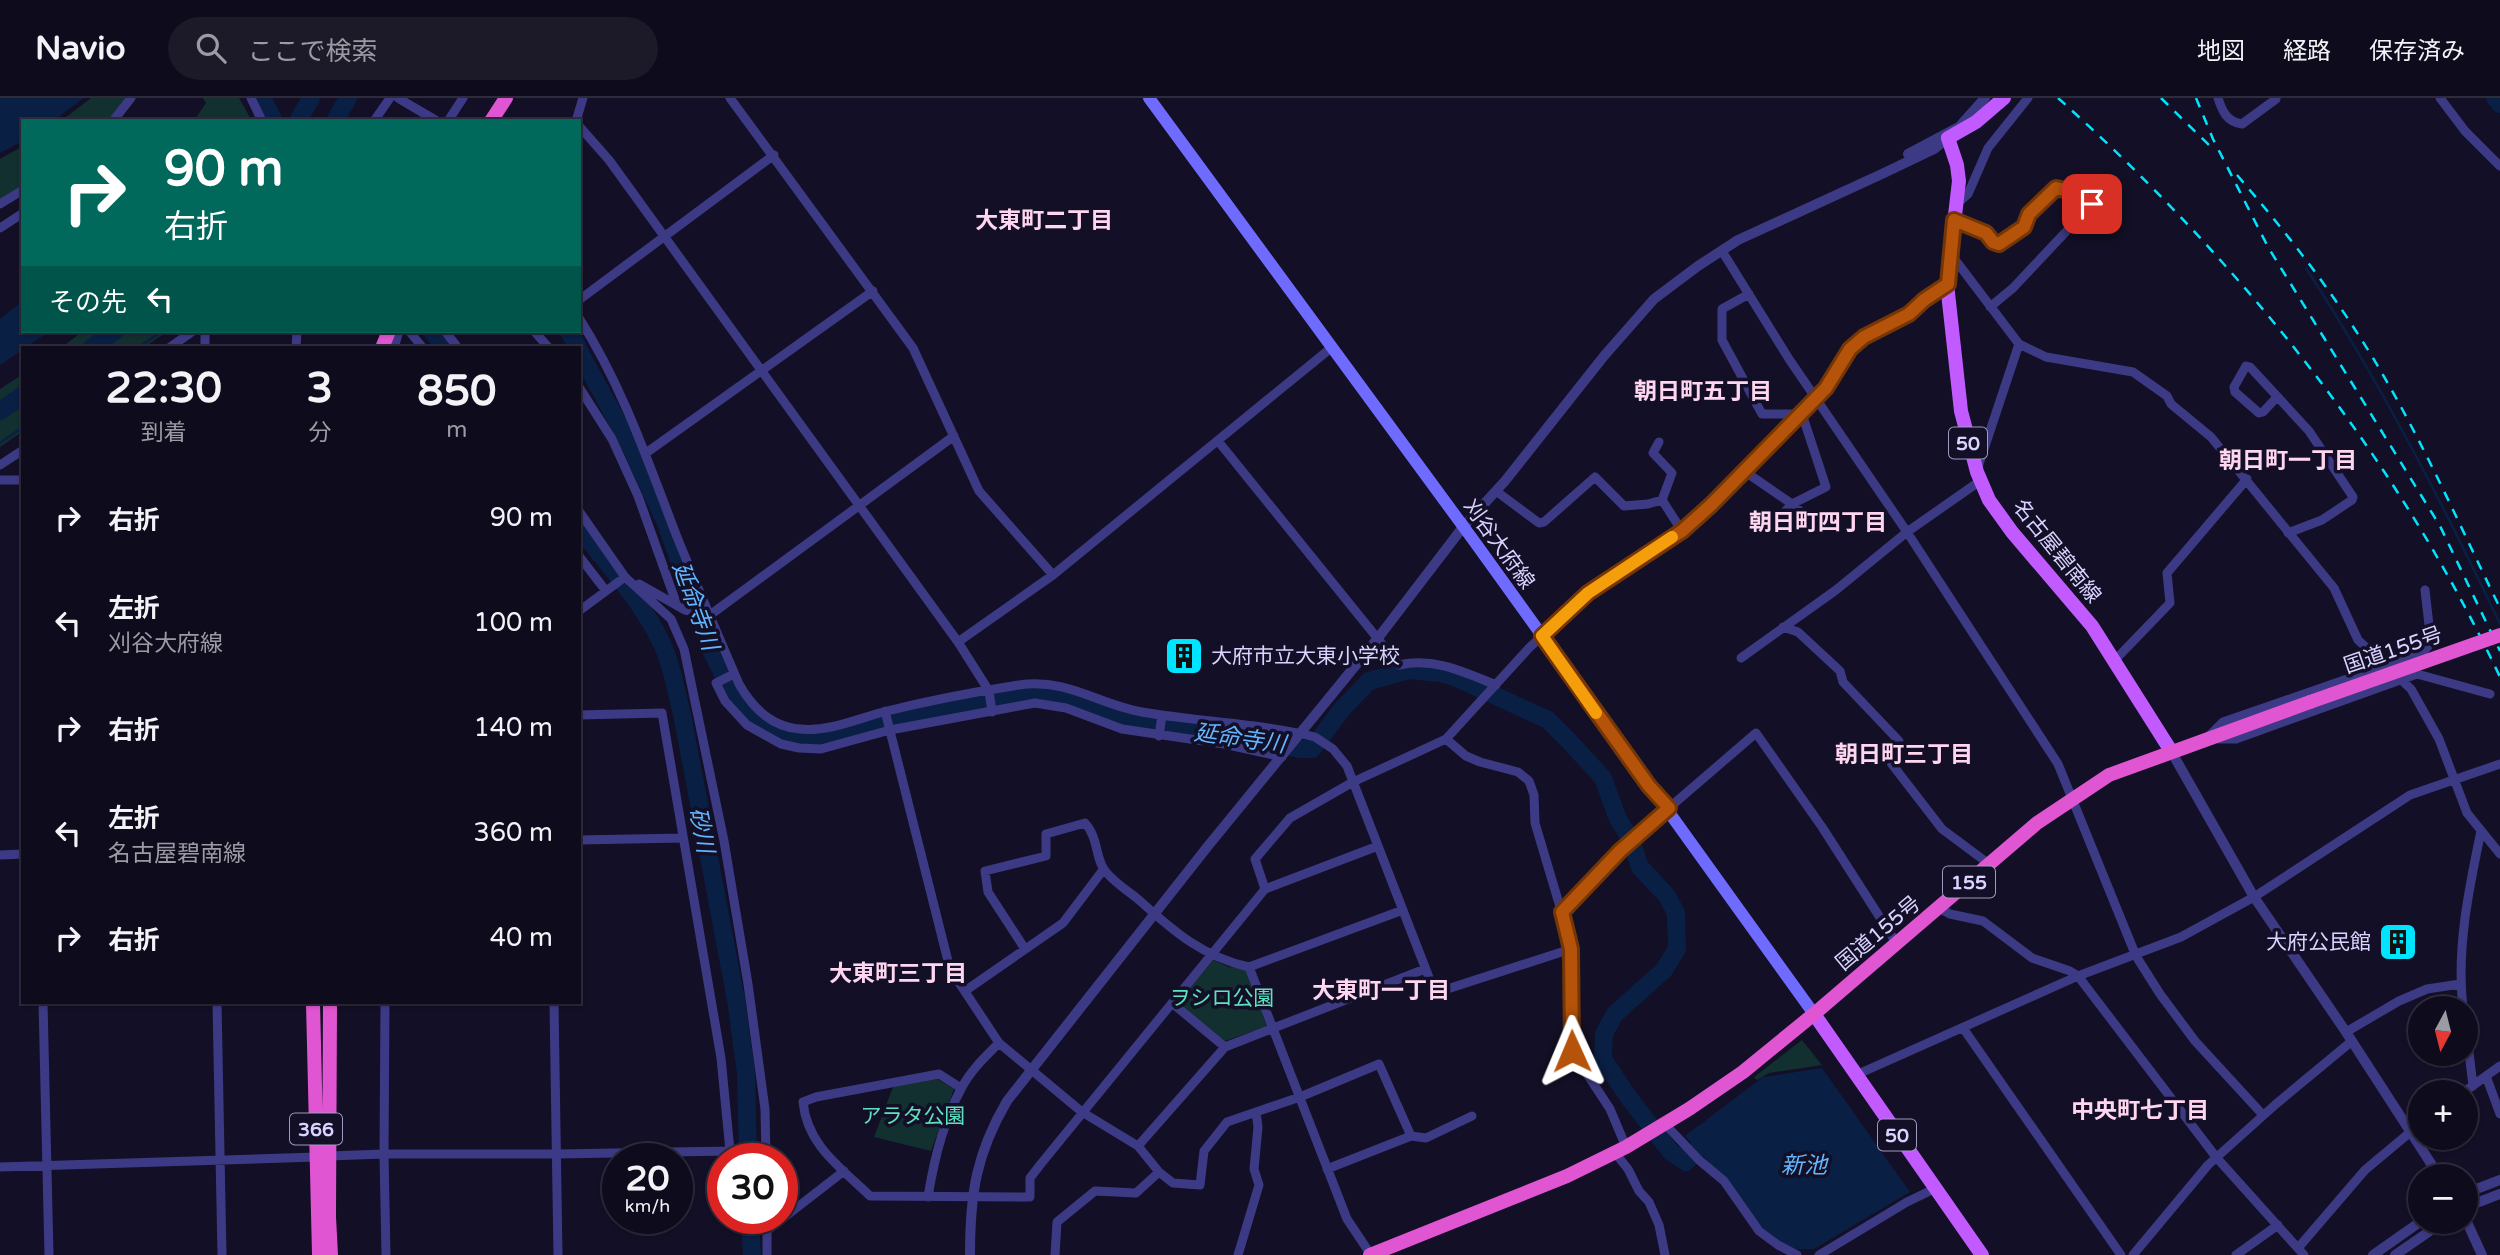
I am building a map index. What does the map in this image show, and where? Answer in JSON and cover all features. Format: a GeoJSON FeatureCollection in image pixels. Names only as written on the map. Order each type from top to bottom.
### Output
{"type":"FeatureCollection","features":[{"type":"Feature","properties":{"kind":"highway"},"geometry":{"type":"LineString","coordinates":[[491,119],[503,98]]}},
{"type":"Feature","properties":{"kind":"highway","name":"国道155号"},"geometry":{"type":"LineString","coordinates":[[1370,1255],[1567,1176],[1647,1136],[1743,1072],[2037,824],[2109,775],[2206,738],[2500,635]]}},
{"type":"Feature","properties":{"kind":"highway","name":"366"},"geometry":{"type":"LineString","coordinates":[[313,1004],[331,1255]]}},
{"type":"Feature","properties":{"kind":"highway","name":"366"},"geometry":{"type":"LineString","coordinates":[[319,1255],[330,1004]]}},
{"type":"Feature","properties":{"kind":"main road","name":"刈谷大府線"},"geometry":{"type":"LineString","coordinates":[[1149,98],[1649,786],[1669,808],[1814,1014]]}},
{"type":"Feature","properties":{"kind":"main road"},"geometry":{"type":"LineString","coordinates":[[1948,138],[1976,122],[2002,101]]}},
{"type":"Feature","properties":{"kind":"main road","name":"名古屋碧南線"},"geometry":{"type":"LineString","coordinates":[[1948,138],[1959,181],[1949,253],[1948,284],[1961,411],[1978,477],[1989,500],[2012,532],[2092,626],[2171,751]]}},
{"type":"Feature","properties":{"kind":"main road","name":"50"},"geometry":{"type":"LineString","coordinates":[[1814,1014],[1982,1255]]}},
{"type":"Feature","properties":{"kind":"street"},"geometry":{"type":"LineString","coordinates":[[115,119],[131,98]]}},
{"type":"Feature","properties":{"kind":"street"},"geometry":{"type":"LineString","coordinates":[[251,98],[261,119]]}},
{"type":"Feature","properties":{"kind":"street"},"geometry":{"type":"LineString","coordinates":[[375,119],[390,98]]}},
{"type":"Feature","properties":{"kind":"street"},"geometry":{"type":"LineString","coordinates":[[398,98],[434,119]]}},
{"type":"Feature","properties":{"kind":"street"},"geometry":{"type":"LineString","coordinates":[[449,119],[463,98]]}},
{"type":"Feature","properties":{"kind":"street"},"geometry":{"type":"LineString","coordinates":[[577,119],[583,98]]}},
{"type":"Feature","properties":{"kind":"street"},"geometry":{"type":"LineString","coordinates":[[730,98],[913,348],[979,491],[1053,575]]}},
{"type":"Feature","properties":{"kind":"street"},"geometry":{"type":"LineString","coordinates":[[1884,173],[1900,159],[1959,127],[1985,98]]}},
{"type":"Feature","properties":{"kind":"street"},"geometry":{"type":"LineString","coordinates":[[1956,205],[1968,194],[1988,148],[2028,98]]}},
{"type":"Feature","properties":{"kind":"street"},"geometry":{"type":"LineString","coordinates":[[2218,98],[2223,113],[2235,123],[2242,124],[2276,99]]}},
{"type":"Feature","properties":{"kind":"street"},"geometry":{"type":"LineString","coordinates":[[2440,98],[2465,131],[2500,166]]}},
{"type":"Feature","properties":{"kind":"street"},"geometry":{"type":"LineString","coordinates":[[581,127],[609,160],[958,642],[989,692],[992,711]]}},
{"type":"Feature","properties":{"kind":"street"},"geometry":{"type":"LineString","coordinates":[[970,1255],[972,1196],[976,1172],[995,1121],[1030,1070],[1378,638],[1463,527],[1496,491],[1604,356],[1654,299],[1738,240],[1934,149],[1948,138]]}},
{"type":"Feature","properties":{"kind":"street"},"geometry":{"type":"LineString","coordinates":[[581,298],[774,155]]}},
{"type":"Feature","properties":{"kind":"street"},"geometry":{"type":"LineString","coordinates":[[1954,220],[1986,233],[1993,242],[1999,244],[2024,227],[2029,214],[2056,188],[2092,198],[2092,204],[2013,288],[1990,307]]}},
{"type":"Feature","properties":{"kind":"street"},"geometry":{"type":"LineString","coordinates":[[0,204],[21,191]]}},
{"type":"Feature","properties":{"kind":"street"},"geometry":{"type":"LineString","coordinates":[[0,228],[21,215]]}},
{"type":"Feature","properties":{"kind":"street"},"geometry":{"type":"LineString","coordinates":[[1722,251],[1789,359],[1907,532],[2058,764],[2136,956],[2160,994],[2196,1041],[2263,1115]]}},
{"type":"Feature","properties":{"kind":"street"},"geometry":{"type":"LineString","coordinates":[[1949,253],[2019,344],[2046,357],[2133,372],[2167,396],[2171,404],[2211,437],[2334,588],[2358,640],[2412,689],[2439,738],[2467,813],[2500,854]]}},
{"type":"Feature","properties":{"kind":"street"},"geometry":{"type":"LineString","coordinates":[[1265,889],[1255,859],[1290,818],[1353,782],[1446,739],[1542,636],[1588,593],[1682,531],[1826,388],[1850,349],[1864,337],[1909,314],[1948,284]]}},
{"type":"Feature","properties":{"kind":"street"},"geometry":{"type":"LineString","coordinates":[[646,453],[873,291]]}},
{"type":"Feature","properties":{"kind":"street"},"geometry":{"type":"LineString","coordinates":[[1749,294],[1722,309],[1722,340],[1762,414],[1801,414]]}},
{"type":"Feature","properties":{"kind":"street"},"geometry":{"type":"LineString","coordinates":[[581,321],[612,375],[646,453],[734,674],[754,707],[775,722],[786,727],[818,729],[885,712],[1020,685],[1053,684],[1091,694],[1139,712],[1315,737],[1333,749],[1346,766],[1435,993],[1571,949]]}},
{"type":"Feature","properties":{"kind":"street"},"geometry":{"type":"LineString","coordinates":[[172,346],[190,333]]}},
{"type":"Feature","properties":{"kind":"street"},"geometry":{"type":"LineString","coordinates":[[1741,658],[1836,590],[1978,477],[2019,344]]}},
{"type":"Feature","properties":{"kind":"street"},"geometry":{"type":"LineString","coordinates":[[958,642],[1053,575],[1331,348]]}},
{"type":"Feature","properties":{"kind":"street"},"geometry":{"type":"LineString","coordinates":[[2277,397],[2259,413],[2235,392],[2234,387],[2246,366],[2277,397],[2309,432],[2353,497],[2322,520],[2288,533]]}},
{"type":"Feature","properties":{"kind":"street"},"geometry":{"type":"LineString","coordinates":[[581,390],[612,439],[638,496],[681,608]]}},
{"type":"Feature","properties":{"kind":"street"},"geometry":{"type":"LineString","coordinates":[[1768,530],[1793,504],[1826,487],[1801,414]]}},
{"type":"Feature","properties":{"kind":"street"},"geometry":{"type":"LineString","coordinates":[[625,577],[681,608],[709,615],[954,436]]}},
{"type":"Feature","properties":{"kind":"street"},"geometry":{"type":"LineString","coordinates":[[1218,440],[1399,665],[1416,661],[1427,662],[1460,670],[1496,686]]}},
{"type":"Feature","properties":{"kind":"street"},"geometry":{"type":"LineString","coordinates":[[1659,442],[1653,453],[1672,472],[1662,500]]}},
{"type":"Feature","properties":{"kind":"street"},"geometry":{"type":"LineString","coordinates":[[0,465],[21,451]]}},
{"type":"Feature","properties":{"kind":"street"},"geometry":{"type":"LineString","coordinates":[[1744,471],[1793,504],[1819,528]]}},
{"type":"Feature","properties":{"kind":"street"},"geometry":{"type":"LineString","coordinates":[[1496,491],[1539,523],[1544,522],[1595,477],[1624,506],[1662,500]]}},
{"type":"Feature","properties":{"kind":"street"},"geometry":{"type":"LineString","coordinates":[[2115,660],[2170,603],[2167,573],[2247,479]]}},
{"type":"Feature","properties":{"kind":"street"},"geometry":{"type":"LineString","coordinates":[[0,480],[21,480]]}},
{"type":"Feature","properties":{"kind":"street"},"geometry":{"type":"LineString","coordinates":[[1662,500],[1682,531]]}},
{"type":"Feature","properties":{"kind":"street"},"geometry":{"type":"LineString","coordinates":[[581,514],[625,577],[671,619],[684,649],[724,841],[748,984],[765,1109],[766,1143]]}},
{"type":"Feature","properties":{"kind":"street"},"geometry":{"type":"LineString","coordinates":[[581,559],[606,591]]}},
{"type":"Feature","properties":{"kind":"street"},"geometry":{"type":"LineString","coordinates":[[581,610],[625,577]]}},
{"type":"Feature","properties":{"kind":"street"},"geometry":{"type":"LineString","coordinates":[[2206,738],[2223,722],[2422,653],[2431,643],[2425,590]]}},
{"type":"Feature","properties":{"kind":"street"},"geometry":{"type":"LineString","coordinates":[[1783,627],[1798,632],[1840,671],[1843,682],[1899,741],[1891,763],[1942,829],[1989,864]]}},
{"type":"Feature","properties":{"kind":"street"},"geometry":{"type":"LineString","coordinates":[[734,674],[716,683],[724,701],[747,725],[781,743],[807,749],[821,748],[890,729],[1035,704],[1066,708],[1122,729],[1224,744],[1283,757]]}},
{"type":"Feature","properties":{"kind":"street"},"geometry":{"type":"LineString","coordinates":[[2206,738],[2236,739],[2417,674],[2490,694]]}},
{"type":"Feature","properties":{"kind":"street"},"geometry":{"type":"LineString","coordinates":[[885,712],[950,970],[999,1043],[1082,1112],[1138,1146],[1159,1172],[1173,1183],[1200,1185],[1204,1151],[1227,1122],[1300,1097],[1379,1064],[1411,1136]]}},
{"type":"Feature","properties":{"kind":"street"},"geometry":{"type":"LineString","coordinates":[[0,1167],[384,1154],[730,1151],[721,1058],[662,713],[581,715]]}},
{"type":"Feature","properties":{"kind":"street"},"geometry":{"type":"LineString","coordinates":[[1159,735],[1162,715]]}},
{"type":"Feature","properties":{"kind":"street"},"geometry":{"type":"LineString","coordinates":[[781,743],[786,727]]}},
{"type":"Feature","properties":{"kind":"street"},"geometry":{"type":"LineString","coordinates":[[1562,912],[1620,851],[1756,733],[1822,827],[1897,944]]}},
{"type":"Feature","properties":{"kind":"street"},"geometry":{"type":"LineString","coordinates":[[1446,739],[1466,756],[1518,772],[1529,781],[1534,795],[1535,822],[1571,949],[1572,1051],[1610,1109],[1628,1169],[1660,1225],[1665,1255]]}},
{"type":"Feature","properties":{"kind":"street"},"geometry":{"type":"LineString","coordinates":[[2171,751],[2254,897],[2408,1129]]}},
{"type":"Feature","properties":{"kind":"street"},"geometry":{"type":"LineString","coordinates":[[1856,1075],[2078,976],[2181,937],[2254,897],[2410,795],[2500,764]]}},
{"type":"Feature","properties":{"kind":"street"},"geometry":{"type":"LineString","coordinates":[[1025,949],[988,892],[985,871],[1046,856],[1046,834],[1085,823],[1094,832],[1103,870],[1154,915],[1211,956],[1249,967],[1403,910]]}},
{"type":"Feature","properties":{"kind":"street"},"geometry":{"type":"LineString","coordinates":[[2462,996],[2460,984],[2471,878],[2481,831]]}},
{"type":"Feature","properties":{"kind":"street"},"geometry":{"type":"LineString","coordinates":[[581,841],[684,838]]}},
{"type":"Feature","properties":{"kind":"street"},"geometry":{"type":"LineString","coordinates":[[961,1088],[939,1074],[816,1097],[803,1102],[805,1121],[816,1142],[870,1196],[1030,1197],[1030,1178],[1265,889],[1378,846]]}},
{"type":"Feature","properties":{"kind":"street"},"geometry":{"type":"LineString","coordinates":[[0,855],[21,854]]}},
{"type":"Feature","properties":{"kind":"street"},"geometry":{"type":"LineString","coordinates":[[965,991],[1063,923],[1103,870]]}},
{"type":"Feature","properties":{"kind":"street"},"geometry":{"type":"LineString","coordinates":[[1939,908],[1950,914],[1983,921],[2032,958],[2078,976],[2216,1157],[2301,1252],[2355,1181],[2408,1134]]}},
{"type":"Feature","properties":{"kind":"street"},"geometry":{"type":"LineString","coordinates":[[1249,967],[1347,1219],[1370,1255]]}},
{"type":"Feature","properties":{"kind":"street"},"geometry":{"type":"LineString","coordinates":[[1138,1146],[1225,1046],[1425,969]]}},
{"type":"Feature","properties":{"kind":"street"},"geometry":{"type":"LineString","coordinates":[[2133,1255],[2216,1157],[2349,1037],[2399,1001],[2427,989],[2460,984]]}},
{"type":"Feature","properties":{"kind":"street"},"geometry":{"type":"LineString","coordinates":[[1172,1003],[1225,1046]]}},
{"type":"Feature","properties":{"kind":"street"},"geometry":{"type":"LineString","coordinates":[[43,1004],[49,1255]]}},
{"type":"Feature","properties":{"kind":"street"},"geometry":{"type":"LineString","coordinates":[[217,1004],[222,1255]]}},
{"type":"Feature","properties":{"kind":"street"},"geometry":{"type":"LineString","coordinates":[[385,1004],[386,1255]]}},
{"type":"Feature","properties":{"kind":"street"},"geometry":{"type":"LineString","coordinates":[[554,1004],[558,1255]]}},
{"type":"Feature","properties":{"kind":"street"},"geometry":{"type":"LineString","coordinates":[[1963,1028],[2121,1255]]}},
{"type":"Feature","properties":{"kind":"street"},"geometry":{"type":"LineString","coordinates":[[928,1197],[935,1153],[961,1088],[978,1064],[999,1043]]}},
{"type":"Feature","properties":{"kind":"street"},"geometry":{"type":"LineString","coordinates":[[2478,1082],[2500,1066]]}},
{"type":"Feature","properties":{"kind":"street"},"geometry":{"type":"LineString","coordinates":[[2486,1076],[2500,1114]]}},
{"type":"Feature","properties":{"kind":"street"},"geometry":{"type":"LineString","coordinates":[[1238,1255],[1259,1185],[1254,1169],[1258,1128],[1256,1112]]}},
{"type":"Feature","properties":{"kind":"street"},"geometry":{"type":"LineString","coordinates":[[1327,1169],[1411,1136],[1426,1138],[1472,1116]]}},
{"type":"Feature","properties":{"kind":"street"},"geometry":{"type":"LineString","coordinates":[[1664,1124],[1690,1152],[1724,1181],[1759,1231],[1797,1255]]}},
{"type":"Feature","properties":{"kind":"street"},"geometry":{"type":"LineString","coordinates":[[798,1207],[844,1171]]}},
{"type":"Feature","properties":{"kind":"street"},"geometry":{"type":"LineString","coordinates":[[1055,1255],[1057,1222],[1095,1191],[1136,1193],[1159,1172]]}},
{"type":"Feature","properties":{"kind":"street"},"geometry":{"type":"LineString","coordinates":[[2478,1188],[2500,1180]]}},
{"type":"Feature","properties":{"kind":"street"},"geometry":{"type":"LineString","coordinates":[[1819,1255],[1907,1202],[1934,1189]]}},
{"type":"Feature","properties":{"kind":"street"},"geometry":{"type":"LineString","coordinates":[[2478,1202],[2500,1194]]}},
{"type":"Feature","properties":{"kind":"street"},"geometry":{"type":"LineString","coordinates":[[2236,1255],[2278,1225]]}},
{"type":"Feature","properties":{"kind":"street"},"geometry":{"type":"LineString","coordinates":[[2374,1255],[2408,1231]]}},
{"type":"Feature","properties":{"kind":"street"},"geometry":{"type":"LineString","coordinates":[[766,1255],[768,1234]]}},
{"type":"Feature","properties":{"kind":"street"},"geometry":{"type":"LineString","coordinates":[[2395,1255],[2426,1234]]}},
{"type":"Feature","properties":{"kind":"street"},"geometry":{"type":"LineString","coordinates":[[2472,1234],[2482,1255]]}},
{"type":"Feature","properties":{"kind":"green space"},"geometry":{"type":"Polygon","coordinates":[[[91,98],[127,98],[111,119],[64,119],[91,98]]]}},
{"type":"Feature","properties":{"kind":"green space"},"geometry":{"type":"Polygon","coordinates":[[[203,98],[239,98],[251,119],[195,119],[206,103],[203,98]]]}},
{"type":"Feature","properties":{"kind":"green space"},"geometry":{"type":"Polygon","coordinates":[[[21,147],[21,187],[0,201],[0,159],[21,147]]]}},
{"type":"Feature","properties":{"kind":"green space"},"geometry":{"type":"Polygon","coordinates":[[[80,333],[165,333],[146,346],[64,346],[80,333]]]}},
{"type":"Feature","properties":{"kind":"green space"},"geometry":{"type":"Polygon","coordinates":[[[21,375],[21,432],[0,447],[0,389],[21,375]]]}},
{"type":"Feature","properties":{"kind":"green space","name":"ヲシロ公園"},"geometry":{"type":"Polygon","coordinates":[[[1213,960],[1229,967],[1246,969],[1267,1026],[1225,1041],[1176,1002],[1213,960]]]}},
{"type":"Feature","properties":{"kind":"green space"},"geometry":{"type":"Polygon","coordinates":[[[1802,1040],[1822,1065],[1769,1073],[1757,1080],[1754,1077],[1802,1040]]]}},
{"type":"Feature","properties":{"kind":"green space","name":"アラタ公園"},"geometry":{"type":"Polygon","coordinates":[[[937,1079],[954,1089],[931,1151],[874,1137],[893,1087],[937,1079]]]}},
{"type":"Feature","properties":{"kind":"water"},"geometry":{"type":"Polygon","coordinates":[[[0,98],[84,98],[56,119],[21,119],[21,142],[0,153],[0,98]]]}},
{"type":"Feature","properties":{"kind":"water"},"geometry":{"type":"Polygon","coordinates":[[[21,303],[21,333],[47,333],[28,346],[21,346],[21,351],[0,365],[0,319],[21,303]]]}},
{"type":"Feature","properties":{"kind":"water","name":"新池"},"geometry":{"type":"Polygon","coordinates":[[[1822,1068],[1910,1192],[1814,1249],[1796,1249],[1780,1244],[1755,1221],[1737,1193],[1685,1136],[1763,1077],[1822,1068]]]}},
{"type":"Feature","properties":{"kind":"waterway","name":"砂川"},"geometry":{"type":"LineString","coordinates":[[262,98],[273,119]]}},
{"type":"Feature","properties":{"kind":"waterway"},"geometry":{"type":"LineString","coordinates":[[299,119],[311,98]]}},
{"type":"Feature","properties":{"kind":"waterway","name":"延命寺川"},"geometry":{"type":"LineString","coordinates":[[336,119],[348,98]]}},
{"type":"Feature","properties":{"kind":"waterway"},"geometry":{"type":"LineString","coordinates":[[2495,98],[2500,104]]}},
{"type":"Feature","properties":{"kind":"waterway"},"geometry":{"type":"LineString","coordinates":[[2306,268],[2409,443],[2500,624]]}},
{"type":"Feature","properties":{"kind":"waterway"},"geometry":{"type":"LineString","coordinates":[[94,346],[112,333]]}},
{"type":"Feature","properties":{"kind":"waterway"},"geometry":{"type":"LineString","coordinates":[[141,346],[159,333]]}},
{"type":"Feature","properties":{"kind":"waterway","name":"砂川"},"geometry":{"type":"LineString","coordinates":[[434,333],[443,346]]}},
{"type":"Feature","properties":{"kind":"waterway","name":"延命寺川"},"geometry":{"type":"LineString","coordinates":[[570,333],[577,346]]}},
{"type":"Feature","properties":{"kind":"waterway","name":"延命寺川"},"geometry":{"type":"LineString","coordinates":[[581,355],[629,443],[666,523],[710,648],[739,707],[757,723],[774,732],[808,739],[826,737],[912,715],[1035,694],[1079,701],[1144,724],[1223,733],[1299,749],[1312,749],[1342,709],[1369,681],[1409,670],[1455,677],[1548,720],[1603,778],[1640,867],[1667,896],[1676,913],[1677,949],[1664,970],[1615,1014],[1604,1034],[1603,1059],[1671,1152],[1686,1162],[1697,1150]]}},
{"type":"Feature","properties":{"kind":"waterway"},"geometry":{"type":"LineString","coordinates":[[0,411],[21,396]]}},
{"type":"Feature","properties":{"kind":"waterway"},"geometry":{"type":"LineString","coordinates":[[0,443],[21,428]]}},
{"type":"Feature","properties":{"kind":"waterway","name":"砂川"},"geometry":{"type":"LineString","coordinates":[[581,530],[645,613],[665,650],[671,668],[736,1000],[746,1073],[748,1143]]}},
{"type":"Feature","properties":{"kind":"waterway","name":"砂川"},"geometry":{"type":"LineString","coordinates":[[751,1234],[752,1255]]}},
{"type":"Feature","properties":{"kind":"railway"},"geometry":{"type":"LineString","coordinates":[[2058,98],[2189,226],[2308,366],[2413,516],[2459,595],[2500,677]]}},
{"type":"Feature","properties":{"kind":"railway"},"geometry":{"type":"LineString","coordinates":[[2161,98],[2211,147]]}},
{"type":"Feature","properties":{"kind":"railway"},"geometry":{"type":"LineString","coordinates":[[2196,98],[2213,139],[2268,247],[2440,526],[2500,651]]}},
{"type":"Feature","properties":{"kind":"railway"},"geometry":{"type":"LineString","coordinates":[[2237,175],[2313,269],[2375,361],[2432,466],[2500,608]]}},
{"type":"Feature","properties":{"kind":"slow traffic"},"geometry":{"type":"LineString","coordinates":[[1596,713],[1542,636],[1588,593],[1672,537]]}},
{"type":"Feature","properties":{"kind":"place","name":"大府市立大東小学校"},"geometry":{"type":"Point","coordinates":[1184,656]}},
{"type":"Feature","properties":{"kind":"place","name":"大府公民館"},"geometry":{"type":"Point","coordinates":[2398,942]}},
{"type":"Feature","properties":{"kind":"district","name":"大東町二丁目"},"geometry":{"type":"Point","coordinates":[1044,220]}},
{"type":"Feature","properties":{"kind":"district","name":"朝日町五丁目"},"geometry":{"type":"Point","coordinates":[1703,391]}},
{"type":"Feature","properties":{"kind":"district","name":"朝日町一丁目"},"geometry":{"type":"Point","coordinates":[2288,460]}},
{"type":"Feature","properties":{"kind":"district","name":"朝日町四丁目"},"geometry":{"type":"Point","coordinates":[1818,522]}},
{"type":"Feature","properties":{"kind":"district","name":"朝日町三丁目"},"geometry":{"type":"Point","coordinates":[1904,754]}},
{"type":"Feature","properties":{"kind":"district","name":"大東町三丁目"},"geometry":{"type":"Point","coordinates":[898,973]}},
{"type":"Feature","properties":{"kind":"district","name":"大東町一丁目"},"geometry":{"type":"Point","coordinates":[1381,990]}},
{"type":"Feature","properties":{"kind":"district","name":"中央町七丁目"},"geometry":{"type":"Point","coordinates":[2140,1110]}},
{"type":"Feature","properties":{"kind":"route"},"geometry":{"type":"LineString","coordinates":[[1572,1051],[1571,949],[1562,912],[1620,851],[1669,808],[1649,786],[1542,636],[1588,593],[1682,531],[1711,505],[1826,388],[1850,349],[1864,337],[1909,314],[1948,284],[1954,220],[1986,233],[1993,242],[1999,244],[2024,227],[2029,214],[2056,188],[2090,196],[2092,204]]}}]}
